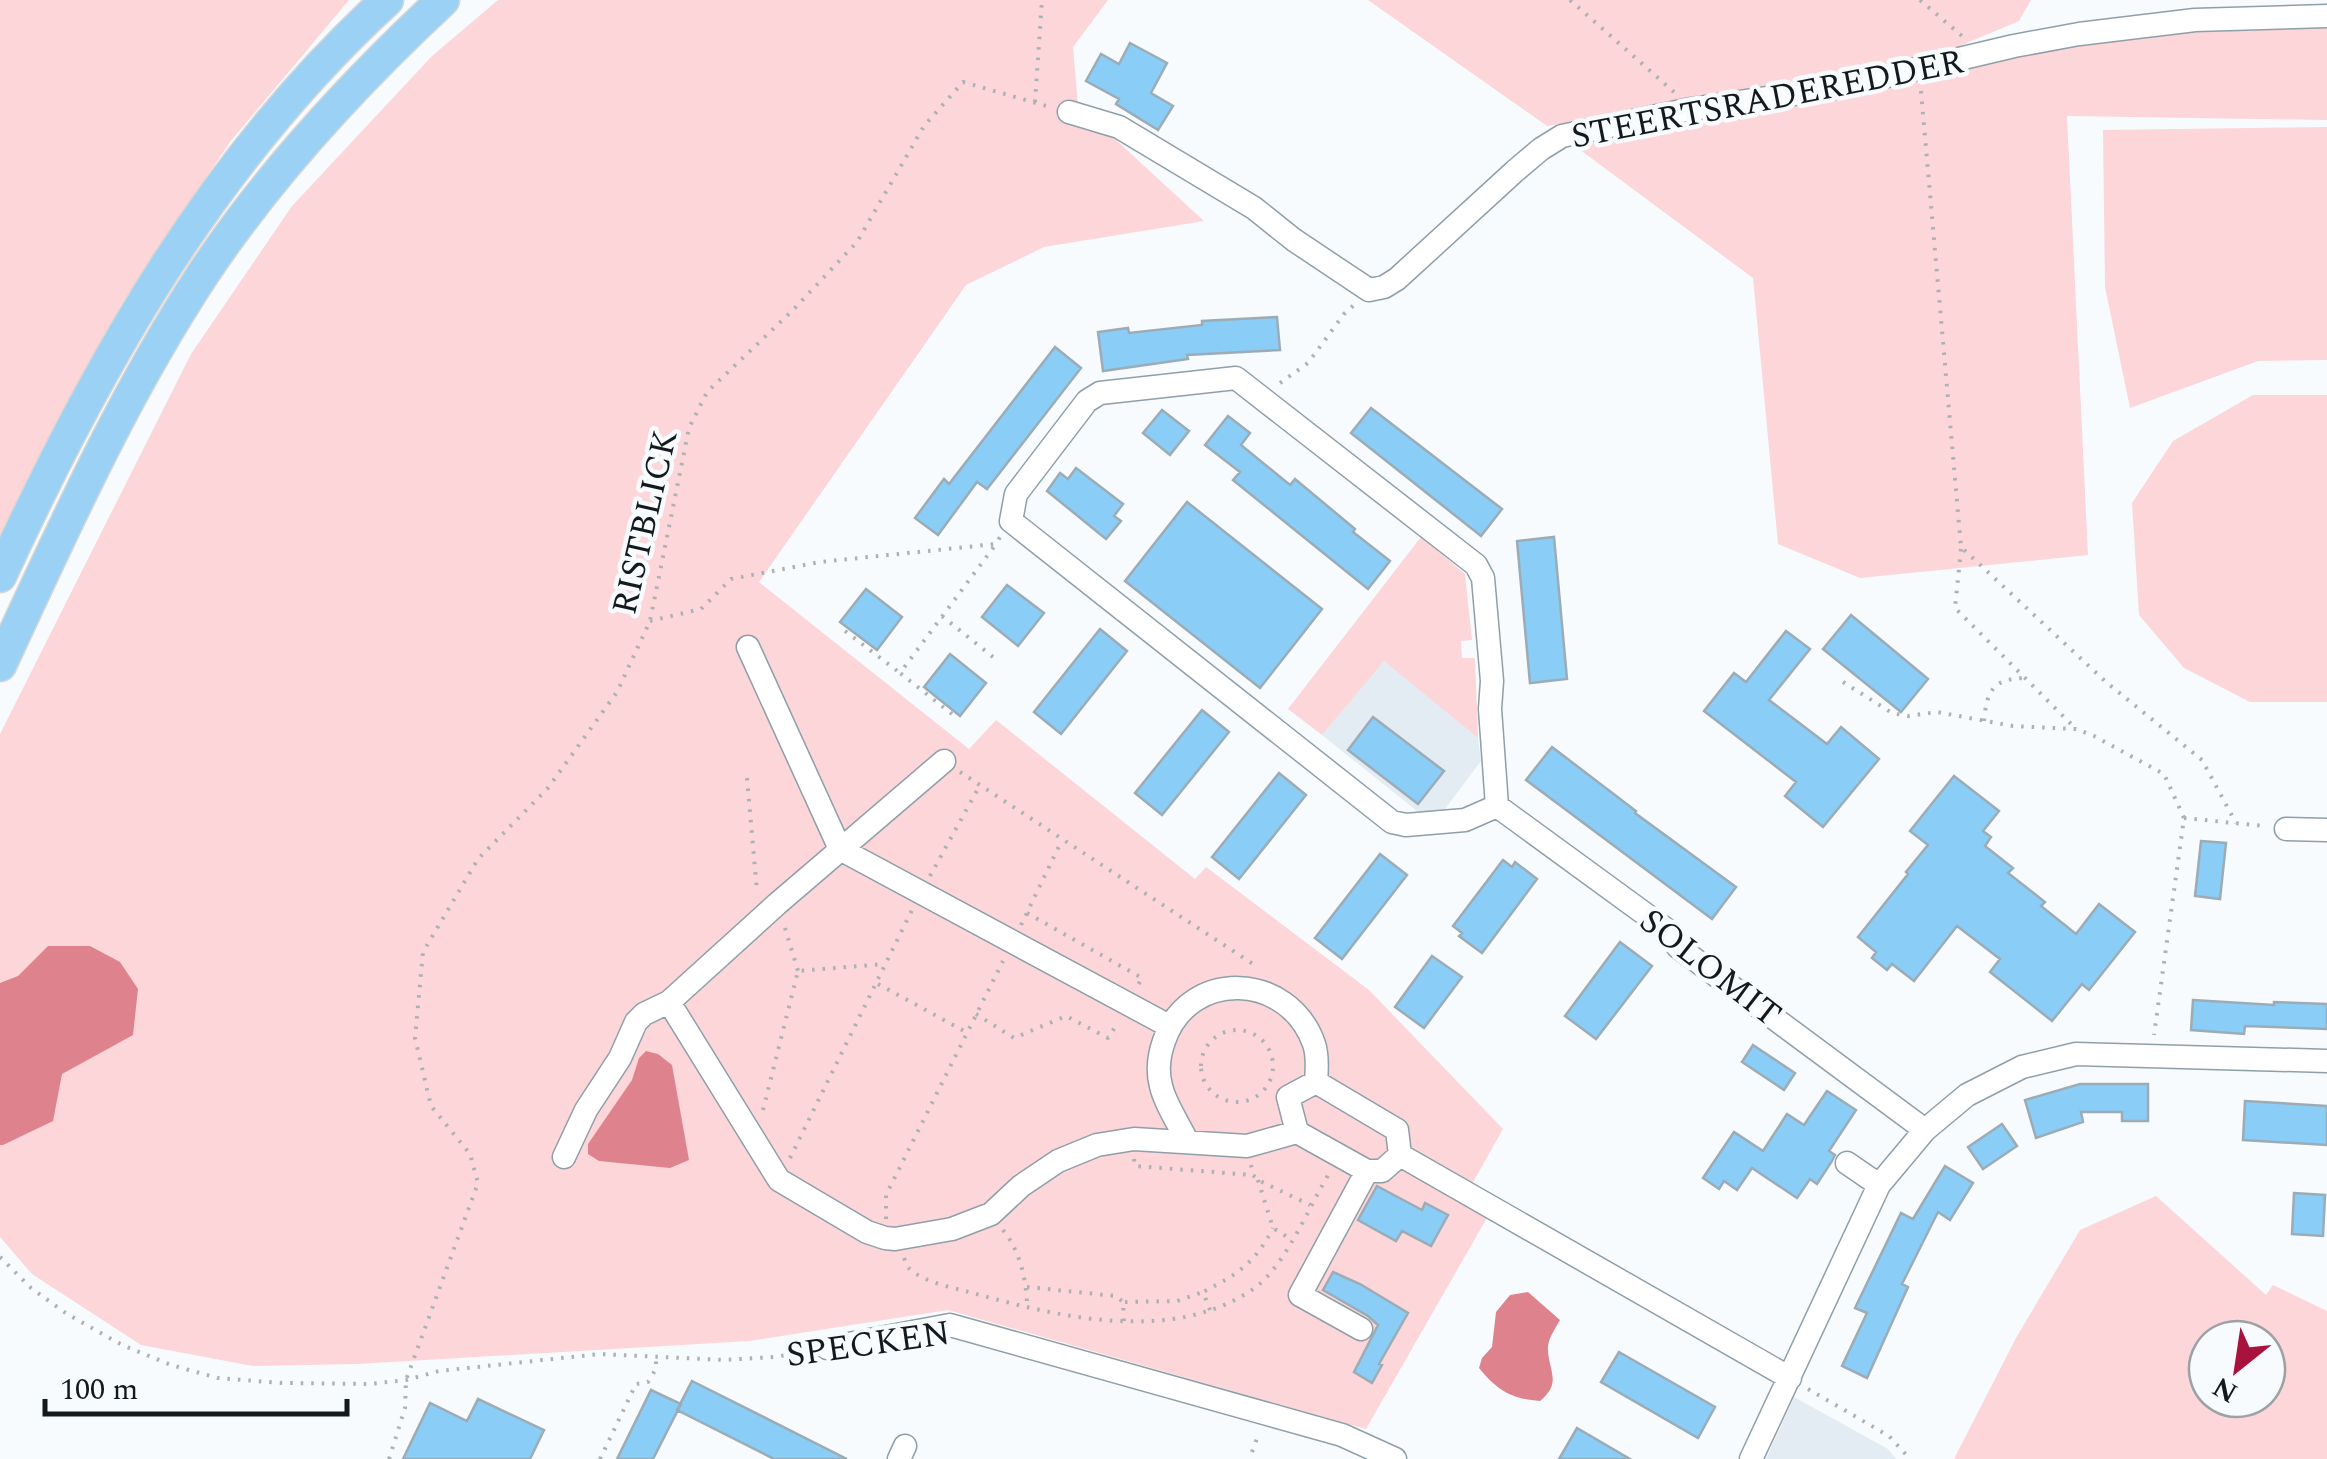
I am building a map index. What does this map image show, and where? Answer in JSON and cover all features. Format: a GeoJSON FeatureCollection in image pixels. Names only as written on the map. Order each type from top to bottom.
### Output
{"type":"FeatureCollection","features":[{"type":"Feature","properties":{"kind":"highway"},"geometry":{"type":"LineString","coordinates":[[0,576],[76,419],[180,242],[234,168],[300,89],[387,0]]}},
{"type":"Feature","properties":{"kind":"highway"},"geometry":{"type":"LineString","coordinates":[[0,665],[108,437],[204,272],[263,191],[332,110],[443,0]]}},
{"type":"Feature","properties":{"kind":"street","name":"STEERTSRADEREDDER"},"geometry":{"type":"LineString","coordinates":[[1369,290],[1398,278],[1514,171],[1562,136],[1691,109],[1836,88],[2079,34],[2195,20],[2327,16]]}},
{"type":"Feature","properties":{"kind":"street"},"geometry":{"type":"LineString","coordinates":[[1069,112],[1120,127],[1254,208],[1369,290]]}},
{"type":"Feature","properties":{"kind":"street"},"geometry":{"type":"LineString","coordinates":[[1236,378],[1476,565],[1483,578],[1492,680],[1490,710],[1497,806],[1465,820],[1406,826],[1392,822],[1011,521],[1016,494],[1086,401],[1100,394],[1236,378]]}},
{"type":"Feature","properties":{"kind":"street"},"geometry":{"type":"LineString","coordinates":[[748,647],[840,849],[1169,1026]]}},
{"type":"Feature","properties":{"kind":"street"},"geometry":{"type":"LineString","coordinates":[[564,1157],[636,1022],[669,1002],[944,762]]}},
{"type":"Feature","properties":{"kind":"street","name":"SOLOMIT"},"geometry":{"type":"LineString","coordinates":[[1497,806],[1666,930],[1678,947],[1925,1130]]}},
{"type":"Feature","properties":{"kind":"street"},"geometry":{"type":"LineString","coordinates":[[2286,829],[2327,830]]}},
{"type":"Feature","properties":{"kind":"street"},"geometry":{"type":"LineString","coordinates":[[1187,1142],[1161,1087],[1159,1056],[1169,1026],[1189,1003],[1217,989],[1264,991],[1301,1018],[1315,1046],[1316,1082]]}},
{"type":"Feature","properties":{"kind":"street"},"geometry":{"type":"LineString","coordinates":[[669,1002],[779,1180],[867,1232],[890,1239],[952,1229],[991,1214],[1021,1186],[1058,1161],[1097,1145],[1134,1139],[1247,1146],[1297,1132]]}},
{"type":"Feature","properties":{"kind":"street"},"geometry":{"type":"LineString","coordinates":[[1750,1459],[1878,1185],[1925,1130],[1967,1095],[2022,1068],[2076,1054],[2327,1061]]}},
{"type":"Feature","properties":{"kind":"street"},"geometry":{"type":"LineString","coordinates":[[1316,1082],[1397,1130],[1400,1155],[1382,1172],[1367,1171],[1297,1132],[1278,1091],[1316,1082]]}},
{"type":"Feature","properties":{"kind":"street"},"geometry":{"type":"LineString","coordinates":[[1400,1155],[1790,1378]]}},
{"type":"Feature","properties":{"kind":"street"},"geometry":{"type":"LineString","coordinates":[[1847,1163],[1878,1185]]}},
{"type":"Feature","properties":{"kind":"street"},"geometry":{"type":"LineString","coordinates":[[1361,1329],[1300,1294],[1367,1171]]}},
{"type":"Feature","properties":{"kind":"street","name":"SPECKEN"},"geometry":{"type":"LineString","coordinates":[[827,1348],[950,1324],[1342,1435],[1395,1459]]}},
{"type":"Feature","properties":{"kind":"path"},"geometry":{"type":"LineString","coordinates":[[1035,102],[1042,0]]}},
{"type":"Feature","properties":{"kind":"path"},"geometry":{"type":"LineString","coordinates":[[1570,0],[1691,109]]}},
{"type":"Feature","properties":{"kind":"path"},"geometry":{"type":"LineString","coordinates":[[1920,0],[1970,44],[1974,56]]}},
{"type":"Feature","properties":{"kind":"path"},"geometry":{"type":"LineString","coordinates":[[1919,68],[1961,547],[1955,608],[2076,729]]}},
{"type":"Feature","properties":{"kind":"path","name":"RISTBLICK"},"geometry":{"type":"LineString","coordinates":[[406,1380],[478,1183],[470,1154],[431,1106],[415,1038],[423,952],[478,859],[548,788],[616,692],[650,621],[689,428],[707,392],[857,242],[924,126],[963,82],[1069,112]]}},
{"type":"Feature","properties":{"kind":"path"},"geometry":{"type":"LineString","coordinates":[[1262,398],[1308,364],[1344,314],[1369,290]]}},
{"type":"Feature","properties":{"kind":"path"},"geometry":{"type":"LineString","coordinates":[[900,674],[1011,521]]}},
{"type":"Feature","properties":{"kind":"path"},"geometry":{"type":"LineString","coordinates":[[650,621],[701,609],[731,579],[820,562],[996,544]]}},
{"type":"Feature","properties":{"kind":"path"},"geometry":{"type":"LineString","coordinates":[[1961,547],[2106,682],[2202,760],[2236,823]]}},
{"type":"Feature","properties":{"kind":"path"},"geometry":{"type":"LineString","coordinates":[[942,616],[992,657]]}},
{"type":"Feature","properties":{"kind":"path"},"geometry":{"type":"LineString","coordinates":[[844,631],[952,714]]}},
{"type":"Feature","properties":{"kind":"path"},"geometry":{"type":"LineString","coordinates":[[1984,721],[1995,684],[2006,678],[2025,678]]}},
{"type":"Feature","properties":{"kind":"path"},"geometry":{"type":"LineString","coordinates":[[1843,682],[1892,712],[1908,716],[1937,712],[2013,726],[2076,729],[2164,774],[2184,818],[2151,1055]]}},
{"type":"Feature","properties":{"kind":"path"},"geometry":{"type":"LineString","coordinates":[[944,762],[1253,964],[1264,991]]}},
{"type":"Feature","properties":{"kind":"path"},"geometry":{"type":"LineString","coordinates":[[747,778],[760,921]]}},
{"type":"Feature","properties":{"kind":"path"},"geometry":{"type":"LineString","coordinates":[[779,1180],[884,964],[980,785]]}},
{"type":"Feature","properties":{"kind":"path"},"geometry":{"type":"LineString","coordinates":[[2184,818],[2286,829]]}},
{"type":"Feature","properties":{"kind":"path"},"geometry":{"type":"LineString","coordinates":[[1062,840],[886,1194],[890,1239],[909,1269],[930,1281],[1027,1308],[1124,1321],[1180,1318],[1210,1310],[1258,1286],[1276,1266],[1340,1155]]}},
{"type":"Feature","properties":{"kind":"path"},"geometry":{"type":"LineString","coordinates":[[754,1142],[798,971],[777,904]]}},
{"type":"Feature","properties":{"kind":"path"},"geometry":{"type":"LineString","coordinates":[[798,971],[884,964]]}},
{"type":"Feature","properties":{"kind":"path"},"geometry":{"type":"LineString","coordinates":[[876,983],[966,1032]]}},
{"type":"Feature","properties":{"kind":"path"},"geometry":{"type":"LineString","coordinates":[[1226,1031],[1254,1034],[1272,1056],[1278,1091],[1246,1102],[1218,1098],[1201,1075],[1200,1061],[1205,1048],[1226,1031]]}},
{"type":"Feature","properties":{"kind":"path"},"geometry":{"type":"LineString","coordinates":[[1134,1139],[1135,1166],[1255,1178],[1310,1205]]}},
{"type":"Feature","properties":{"kind":"path"},"geometry":{"type":"LineString","coordinates":[[1247,1146],[1273,1228],[1292,1240]]}},
{"type":"Feature","properties":{"kind":"path"},"geometry":{"type":"LineString","coordinates":[[991,1214],[1009,1238],[1027,1287],[1027,1308]]}},
{"type":"Feature","properties":{"kind":"path"},"geometry":{"type":"LineString","coordinates":[[1027,1287],[1116,1296],[1123,1302],[1177,1301],[1204,1292],[1245,1268],[1261,1251],[1273,1228]]}},
{"type":"Feature","properties":{"kind":"path","name":"SPECKEN"},"geometry":{"type":"LineString","coordinates":[[0,1257],[31,1288],[67,1314],[122,1345],[218,1378],[369,1384],[600,1354],[724,1360],[827,1348]]}},
{"type":"Feature","properties":{"kind":"path"},"geometry":{"type":"LineString","coordinates":[[1204,1292],[1210,1310]]}},
{"type":"Feature","properties":{"kind":"path"},"geometry":{"type":"LineString","coordinates":[[1123,1302],[1124,1321]]}},
{"type":"Feature","properties":{"kind":"path"},"geometry":{"type":"LineString","coordinates":[[600,1459],[636,1384],[648,1382],[656,1369],[656,1357]]}},
{"type":"Feature","properties":{"kind":"path"},"geometry":{"type":"LineString","coordinates":[[1790,1378],[1889,1436],[1910,1459]]}},
{"type":"Feature","properties":{"kind":"path"},"geometry":{"type":"LineString","coordinates":[[389,1459],[405,1408],[406,1380]]}},
{"type":"Feature","properties":{"kind":"shaded area"},"geometry":{"type":"Polygon","coordinates":[[[0,0],[349,0],[230,142],[121,305],[0,539],[0,0]]]}},
{"type":"Feature","properties":{"kind":"shaded area"},"geometry":{"type":"Polygon","coordinates":[[[498,0],[1108,0],[1073,47],[1078,105],[1204,221],[1044,247],[966,285],[759,582],[969,749],[996,720],[1195,879],[1206,867],[1369,990],[1503,1129],[1463,1200],[1488,1216],[1366,1429],[948,1310],[749,1341],[357,1364],[253,1366],[141,1345],[32,1274],[0,1237],[0,734],[191,354],[292,206],[432,56],[498,0]]]}},
{"type":"Feature","properties":{"kind":"shaded area"},"geometry":{"type":"Polygon","coordinates":[[[1368,0],[2031,0],[2019,21],[1919,63],[1836,83],[1547,126],[1368,0]]]}},
{"type":"Feature","properties":{"kind":"shaded area"},"geometry":{"type":"Polygon","coordinates":[[[2327,22],[2327,120],[2067,116],[2088,555],[1860,578],[1778,544],[1753,278],[1564,138],[2065,45],[2327,22]]]}},
{"type":"Feature","properties":{"kind":"shaded area"},"geometry":{"type":"Polygon","coordinates":[[[2327,127],[2327,360],[2258,361],[2130,408],[2105,287],[2103,130],[2327,127]]]}},
{"type":"Feature","properties":{"kind":"shaded area"},"geometry":{"type":"Polygon","coordinates":[[[2253,395],[2327,395],[2327,702],[2250,702],[2184,668],[2139,615],[2132,503],[2173,441],[2253,395]]]}},
{"type":"Feature","properties":{"kind":"shaded area"},"geometry":{"type":"Polygon","coordinates":[[[1421,537],[1465,574],[1472,640],[1461,641],[1462,658],[1475,658],[1478,738],[1384,661],[1322,735],[1288,709],[1421,537]]]}},
{"type":"Feature","properties":{"kind":"shaded area"},"geometry":{"type":"Polygon","coordinates":[[[1384,660],[1478,738],[1481,761],[1439,817],[1422,815],[1322,735],[1384,660]]]}},
{"type":"Feature","properties":{"kind":"shaded area"},"geometry":{"type":"Polygon","coordinates":[[[48,946],[90,946],[120,962],[138,989],[133,1035],[62,1074],[53,1121],[0,1145],[0,983],[18,976],[48,946]]]}},
{"type":"Feature","properties":{"kind":"shaded area"},"geometry":{"type":"Polygon","coordinates":[[[646,1051],[658,1054],[672,1065],[689,1160],[670,1168],[599,1161],[588,1154],[588,1144],[632,1080],[639,1058],[646,1051]]]}},
{"type":"Feature","properties":{"kind":"shaded area"},"geometry":{"type":"Polygon","coordinates":[[[2156,1196],[2266,1295],[2273,1285],[2327,1311],[2327,1459],[1954,1459],[2016,1338],[2080,1230],[2156,1196]]]}},
{"type":"Feature","properties":{"kind":"shaded area"},"geometry":{"type":"Polygon","coordinates":[[[1528,1292],[1560,1320],[1548,1346],[1551,1389],[1540,1401],[1505,1392],[1479,1368],[1492,1347],[1496,1312],[1510,1295],[1528,1292]]]}},
{"type":"Feature","properties":{"kind":"shaded area"},"geometry":{"type":"Polygon","coordinates":[[[1794,1397],[1888,1449],[1896,1459],[1766,1459],[1794,1397]]]}},
{"type":"Feature","properties":{"kind":"building"},"geometry":{"type":"Polygon","coordinates":[[[1130,43],[1167,63],[1151,93],[1173,106],[1158,130],[1116,104],[1119,99],[1086,81],[1101,54],[1119,64],[1130,43]]]}},
{"type":"Feature","properties":{"kind":"building"},"geometry":{"type":"Polygon","coordinates":[[[1277,317],[1280,350],[1187,355],[1188,359],[1103,371],[1098,332],[1128,328],[1129,333],[1202,325],[1202,321],[1277,317]]]}},
{"type":"Feature","properties":{"kind":"building"},"geometry":{"type":"Polygon","coordinates":[[[1055,347],[1081,368],[987,489],[977,482],[938,535],[915,518],[944,479],[949,484],[1055,347]]]}},
{"type":"Feature","properties":{"kind":"building"},"geometry":{"type":"Polygon","coordinates":[[[1371,408],[1502,509],[1481,536],[1351,433],[1371,408]]]}},
{"type":"Feature","properties":{"kind":"building"},"geometry":{"type":"Polygon","coordinates":[[[1162,410],[1189,431],[1170,455],[1143,433],[1162,410]]]}},
{"type":"Feature","properties":{"kind":"building"},"geometry":{"type":"Polygon","coordinates":[[[1228,416],[1250,433],[1241,445],[1290,485],[1295,479],[1390,561],[1368,589],[1233,480],[1240,472],[1205,445],[1228,416]]]}},
{"type":"Feature","properties":{"kind":"building"},"geometry":{"type":"Polygon","coordinates":[[[1076,468],[1123,504],[1114,516],[1121,521],[1106,539],[1047,491],[1060,473],[1068,479],[1076,468]]]}},
{"type":"Feature","properties":{"kind":"building"},"geometry":{"type":"Polygon","coordinates":[[[1187,502],[1322,609],[1260,688],[1125,581],[1187,502]]]}},
{"type":"Feature","properties":{"kind":"building"},"geometry":{"type":"Polygon","coordinates":[[[1554,537],[1567,679],[1530,683],[1517,541],[1554,537]]]}},
{"type":"Feature","properties":{"kind":"building"},"geometry":{"type":"Polygon","coordinates":[[[1007,585],[1044,613],[1018,646],[982,617],[1007,585]]]}},
{"type":"Feature","properties":{"kind":"building"},"geometry":{"type":"Polygon","coordinates":[[[866,589],[902,617],[877,650],[840,622],[866,589]]]}},
{"type":"Feature","properties":{"kind":"building"},"geometry":{"type":"Polygon","coordinates":[[[1851,615],[1928,679],[1901,712],[1823,649],[1851,615]]]}},
{"type":"Feature","properties":{"kind":"building"},"geometry":{"type":"Polygon","coordinates":[[[1100,629],[1127,651],[1061,734],[1034,712],[1100,629]]]}},
{"type":"Feature","properties":{"kind":"building"},"geometry":{"type":"Polygon","coordinates":[[[1786,631],[1810,649],[1769,700],[1827,744],[1841,727],[1879,759],[1823,827],[1785,796],[1796,782],[1704,711],[1734,673],[1746,682],[1786,631]]]}},
{"type":"Feature","properties":{"kind":"building"},"geometry":{"type":"Polygon","coordinates":[[[950,654],[986,683],[960,716],[924,687],[950,654]]]}},
{"type":"Feature","properties":{"kind":"building"},"geometry":{"type":"Polygon","coordinates":[[[1202,710],[1229,732],[1162,815],[1135,793],[1202,710]]]}},
{"type":"Feature","properties":{"kind":"building"},"geometry":{"type":"Polygon","coordinates":[[[1373,717],[1444,771],[1418,804],[1348,750],[1373,717]]]}},
{"type":"Feature","properties":{"kind":"building"},"geometry":{"type":"Polygon","coordinates":[[[1552,747],[1736,887],[1712,919],[1526,780],[1552,747]]]}},
{"type":"Feature","properties":{"kind":"building"},"geometry":{"type":"Polygon","coordinates":[[[1279,773],[1306,795],[1239,879],[1212,857],[1279,773]]]}},
{"type":"Feature","properties":{"kind":"building"},"geometry":{"type":"Polygon","coordinates":[[[1954,776],[1999,811],[1983,831],[1991,837],[1985,846],[2013,868],[2008,873],[2045,902],[2041,906],[2076,934],[2099,904],[2135,932],[2089,990],[2082,984],[2052,1021],[1990,972],[2000,959],[1957,926],[1914,981],[1892,964],[1887,970],[1872,958],[1876,952],[1858,937],[1928,845],[1910,831],[1954,776]]]}},
{"type":"Feature","properties":{"kind":"building"},"geometry":{"type":"Polygon","coordinates":[[[2201,841],[2226,843],[2220,899],[2195,896],[2201,841]]]}},
{"type":"Feature","properties":{"kind":"building"},"geometry":{"type":"Polygon","coordinates":[[[1380,854],[1407,875],[1342,959],[1315,938],[1380,854]]]}},
{"type":"Feature","properties":{"kind":"building"},"geometry":{"type":"Polygon","coordinates":[[[1503,860],[1512,867],[1515,862],[1537,879],[1482,953],[1459,936],[1462,933],[1453,926],[1503,860]]]}},
{"type":"Feature","properties":{"kind":"building"},"geometry":{"type":"Polygon","coordinates":[[[1620,942],[1652,966],[1596,1039],[1565,1016],[1620,942]]]}},
{"type":"Feature","properties":{"kind":"building"},"geometry":{"type":"Polygon","coordinates":[[[1432,956],[1462,977],[1424,1028],[1395,1007],[1432,956]]]}},
{"type":"Feature","properties":{"kind":"building"},"geometry":{"type":"Polygon","coordinates":[[[2193,1000],[2327,1004],[2327,1029],[2245,1026],[2244,1034],[2191,1030],[2193,1000]]]}},
{"type":"Feature","properties":{"kind":"building"},"geometry":{"type":"Polygon","coordinates":[[[1753,1045],[1795,1073],[1784,1090],[1742,1062],[1753,1045]]]}},
{"type":"Feature","properties":{"kind":"building"},"geometry":{"type":"Polygon","coordinates":[[[2080,1084],[2148,1084],[2148,1121],[2122,1121],[2122,1112],[2081,1112],[2083,1122],[2036,1138],[2025,1100],[2080,1084]]]}},
{"type":"Feature","properties":{"kind":"building"},"geometry":{"type":"Polygon","coordinates":[[[1827,1091],[1856,1110],[1829,1151],[1835,1155],[1817,1184],[1810,1179],[1797,1198],[1752,1168],[1737,1190],[1724,1181],[1719,1189],[1703,1178],[1734,1132],[1763,1151],[1787,1114],[1804,1125],[1827,1091]]]}},
{"type":"Feature","properties":{"kind":"building"},"geometry":{"type":"Polygon","coordinates":[[[2245,1101],[2327,1106],[2327,1145],[2243,1140],[2245,1101]]]}},
{"type":"Feature","properties":{"kind":"building"},"geometry":{"type":"Polygon","coordinates":[[[2002,1124],[2017,1146],[1983,1169],[1968,1147],[2002,1124]]]}},
{"type":"Feature","properties":{"kind":"building"},"geometry":{"type":"Polygon","coordinates":[[[1945,1166],[1973,1183],[1950,1220],[1938,1212],[1902,1284],[1908,1287],[1867,1378],[1842,1366],[1867,1313],[1855,1308],[1901,1213],[1913,1219],[1945,1166]]]}},
{"type":"Feature","properties":{"kind":"building"},"geometry":{"type":"Polygon","coordinates":[[[1377,1186],[1422,1210],[1425,1203],[1448,1215],[1431,1246],[1402,1231],[1396,1241],[1358,1220],[1377,1186]]]}},
{"type":"Feature","properties":{"kind":"building"},"geometry":{"type":"Polygon","coordinates":[[[2294,1193],[2325,1195],[2323,1236],[2292,1234],[2294,1193]]]}},
{"type":"Feature","properties":{"kind":"building"},"geometry":{"type":"Polygon","coordinates":[[[1333,1272],[1408,1313],[1372,1383],[1354,1372],[1378,1325],[1323,1290],[1333,1272]]]}},
{"type":"Feature","properties":{"kind":"building"},"geometry":{"type":"Polygon","coordinates":[[[1619,1352],[1715,1407],[1698,1438],[1601,1382],[1619,1352]]]}},
{"type":"Feature","properties":{"kind":"building"},"geometry":{"type":"Polygon","coordinates":[[[692,1381],[847,1459],[774,1459],[677,1410],[692,1381]]]}},
{"type":"Feature","properties":{"kind":"building"},"geometry":{"type":"Polygon","coordinates":[[[651,1390],[681,1404],[653,1459],[617,1459],[651,1390]]]}},
{"type":"Feature","properties":{"kind":"building"},"geometry":{"type":"Polygon","coordinates":[[[478,1399],[544,1430],[530,1459],[403,1459],[430,1403],[467,1421],[478,1399]]]}},
{"type":"Feature","properties":{"kind":"building"},"geometry":{"type":"Polygon","coordinates":[[[1577,1428],[1630,1459],[1559,1459],[1577,1428]]]}}]}
